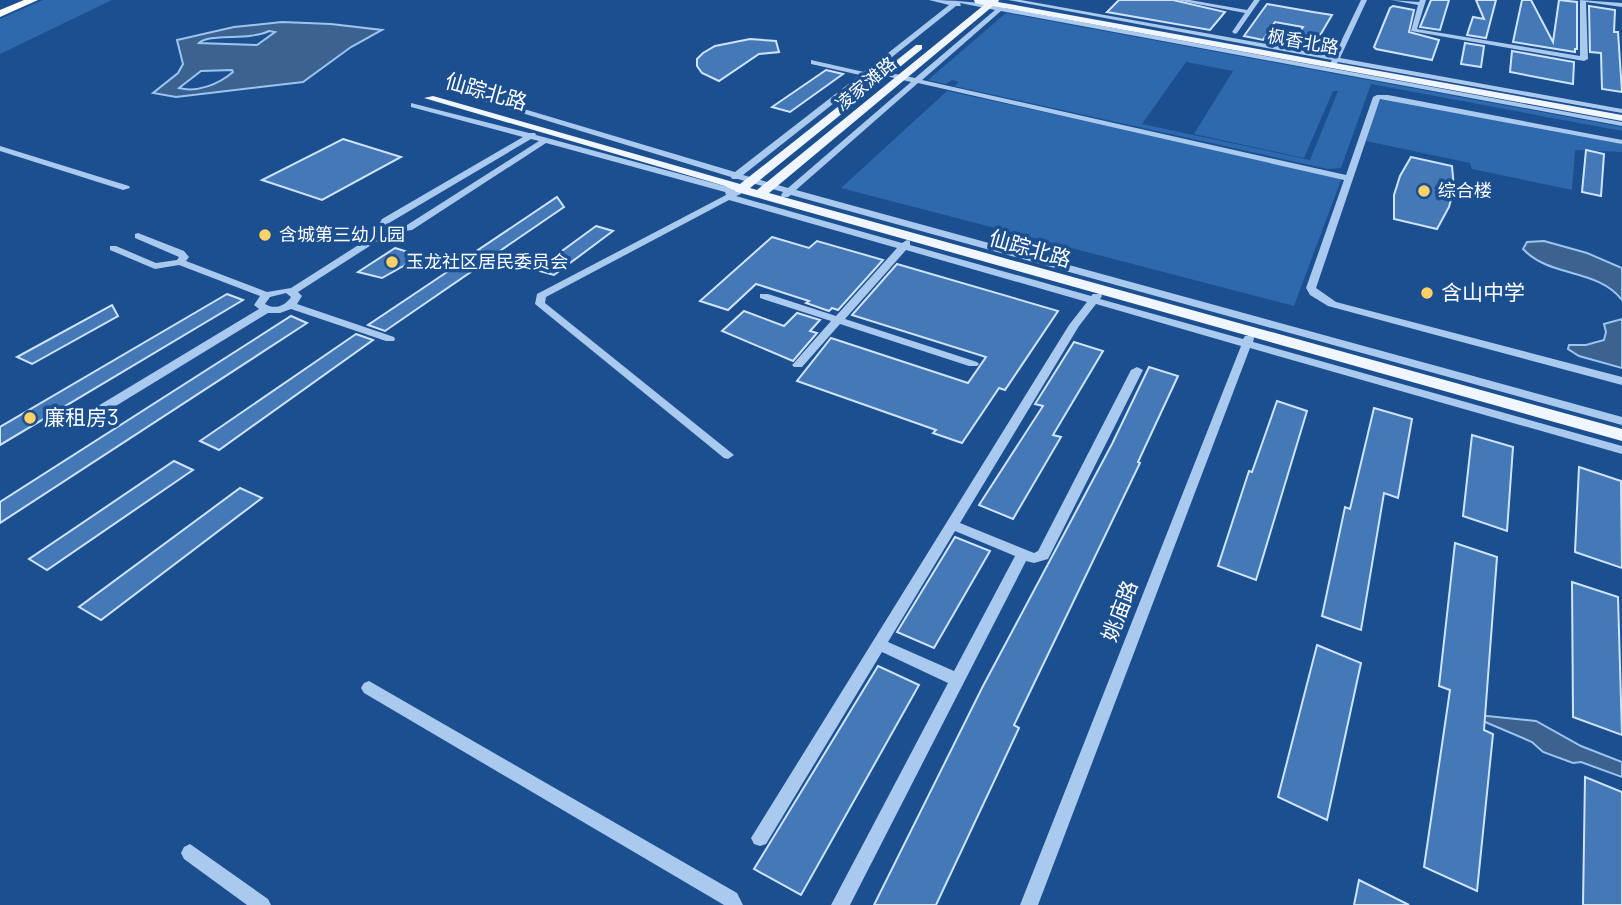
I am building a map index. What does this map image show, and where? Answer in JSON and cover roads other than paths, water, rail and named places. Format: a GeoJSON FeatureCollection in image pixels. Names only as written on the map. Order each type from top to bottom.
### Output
{"type":"FeatureCollection","features":[{"type":"Feature","properties":{"kind":"highway"},"geometry":{"type":"LineString","coordinates":[[0,8],[19,0]]}},
{"type":"Feature","properties":{"kind":"highway"},"geometry":{"type":"LineString","coordinates":[[0,14],[33,0]]}},
{"type":"Feature","properties":{"kind":"main road","name":"枫香北路"},"geometry":{"type":"LineString","coordinates":[[984,3],[1061,12],[1622,118]]}},
{"type":"Feature","properties":{"kind":"main road","name":"凌家滩路"},"geometry":{"type":"LineString","coordinates":[[736,185],[984,3]]}},
{"type":"Feature","properties":{"kind":"main road","name":"凌家滩路"},"geometry":{"type":"LineString","coordinates":[[765,190],[901,78],[984,3]]}},
{"type":"Feature","properties":{"kind":"main road","name":"仙踪北路"},"geometry":{"type":"LineString","coordinates":[[429,98],[736,185],[785,196],[908,242],[1249,338],[1622,435]]}},
{"type":"Feature","properties":{"kind":"street"},"geometry":{"type":"LineString","coordinates":[[932,0],[984,3],[1622,124]]}},
{"type":"Feature","properties":{"kind":"street"},"geometry":{"type":"LineString","coordinates":[[1061,12],[1075,0]]}},
{"type":"Feature","properties":{"kind":"street"},"geometry":{"type":"LineString","coordinates":[[1180,0],[1249,12]]}},
{"type":"Feature","properties":{"kind":"street"},"geometry":{"type":"LineString","coordinates":[[1235,33],[1257,0]]}},
{"type":"Feature","properties":{"kind":"street"},"geometry":{"type":"LineString","coordinates":[[1364,0],[1334,62],[1622,111]]}},
{"type":"Feature","properties":{"kind":"street"},"geometry":{"type":"LineString","coordinates":[[1395,0],[1422,2],[1413,30],[1584,59],[1585,0],[1622,5]]}},
{"type":"Feature","properties":{"kind":"street"},"geometry":{"type":"LineString","coordinates":[[727,455],[540,304],[541,296],[736,185],[869,75],[984,3]]}},
{"type":"Feature","properties":{"kind":"street"},"geometry":{"type":"LineString","coordinates":[[785,196],[917,81],[984,3]]}},
{"type":"Feature","properties":{"kind":"street"},"geometry":{"type":"LineString","coordinates":[[814,62],[869,75],[886,74],[1348,178]]}},
{"type":"Feature","properties":{"kind":"street"},"geometry":{"type":"LineString","coordinates":[[447,89],[908,242],[798,365]]}},
{"type":"Feature","properties":{"kind":"street"},"geometry":{"type":"LineString","coordinates":[[1622,142],[1382,96],[1374,99],[1311,288],[1314,293],[1332,304],[1622,381]]}},
{"type":"Feature","properties":{"kind":"street"},"geometry":{"type":"LineString","coordinates":[[414,105],[736,185]]}},
{"type":"Feature","properties":{"kind":"street"},"geometry":{"type":"LineString","coordinates":[[388,230],[383,226],[384,221],[542,129]]}},
{"type":"Feature","properties":{"kind":"street"},"geometry":{"type":"LineString","coordinates":[[265,310],[259,302],[266,295],[283,290],[293,291],[388,230],[409,228],[556,133]]}},
{"type":"Feature","properties":{"kind":"street"},"geometry":{"type":"LineString","coordinates":[[0,148],[126,188]]}},
{"type":"Feature","properties":{"kind":"street"},"geometry":{"type":"LineString","coordinates":[[785,196],[1622,421]]}},
{"type":"Feature","properties":{"kind":"street"},"geometry":{"type":"LineString","coordinates":[[138,236],[181,253],[184,257],[180,262]]}},
{"type":"Feature","properties":{"kind":"street"},"geometry":{"type":"LineString","coordinates":[[113,248],[155,266],[180,262],[266,295]]}},
{"type":"Feature","properties":{"kind":"street"},"geometry":{"type":"LineString","coordinates":[[97,412],[265,310],[278,310],[290,305],[297,299],[293,291]]}},
{"type":"Feature","properties":{"kind":"street"},"geometry":{"type":"LineString","coordinates":[[760,838],[1074,325],[1098,295]]}},
{"type":"Feature","properties":{"kind":"street"},"geometry":{"type":"LineString","coordinates":[[764,296],[973,364]]}},
{"type":"Feature","properties":{"kind":"street"},"geometry":{"type":"LineString","coordinates":[[290,305],[390,339]]}},
{"type":"Feature","properties":{"kind":"street"},"geometry":{"type":"LineString","coordinates":[[1249,338],[1622,450]]}},
{"type":"Feature","properties":{"kind":"street","name":"姚庙路"},"geometry":{"type":"LineString","coordinates":[[1028,905],[1249,338]]}},
{"type":"Feature","properties":{"kind":"street"},"geometry":{"type":"LineString","coordinates":[[952,525],[1034,558],[1043,555],[1137,370]]}},
{"type":"Feature","properties":{"kind":"street"},"geometry":{"type":"LineString","coordinates":[[840,905],[1023,554]]}},
{"type":"Feature","properties":{"kind":"street"},"geometry":{"type":"LineString","coordinates":[[878,644],[958,680]]}},
{"type":"Feature","properties":{"kind":"street"},"geometry":{"type":"LineString","coordinates":[[369,688],[731,899],[734,905]]}},
{"type":"Feature","properties":{"kind":"street"},"geometry":{"type":"LineString","coordinates":[[190,853],[262,905]]}},
{"type":"Feature","properties":{"kind":"place","name":"综合楼"},"geometry":{"type":"Point","coordinates":[1424,191]}},
{"type":"Feature","properties":{"kind":"place","name":"含城第三幼儿园"},"geometry":{"type":"Point","coordinates":[265,235]}},
{"type":"Feature","properties":{"kind":"place","name":"玉龙社区居民委员会"},"geometry":{"type":"Point","coordinates":[392,262]}},
{"type":"Feature","properties":{"kind":"place","name":"含山中学"},"geometry":{"type":"Point","coordinates":[1427,293]}},
{"type":"Feature","properties":{"kind":"place","name":"廉租房3"},"geometry":{"type":"Point","coordinates":[30,418]}}]}
